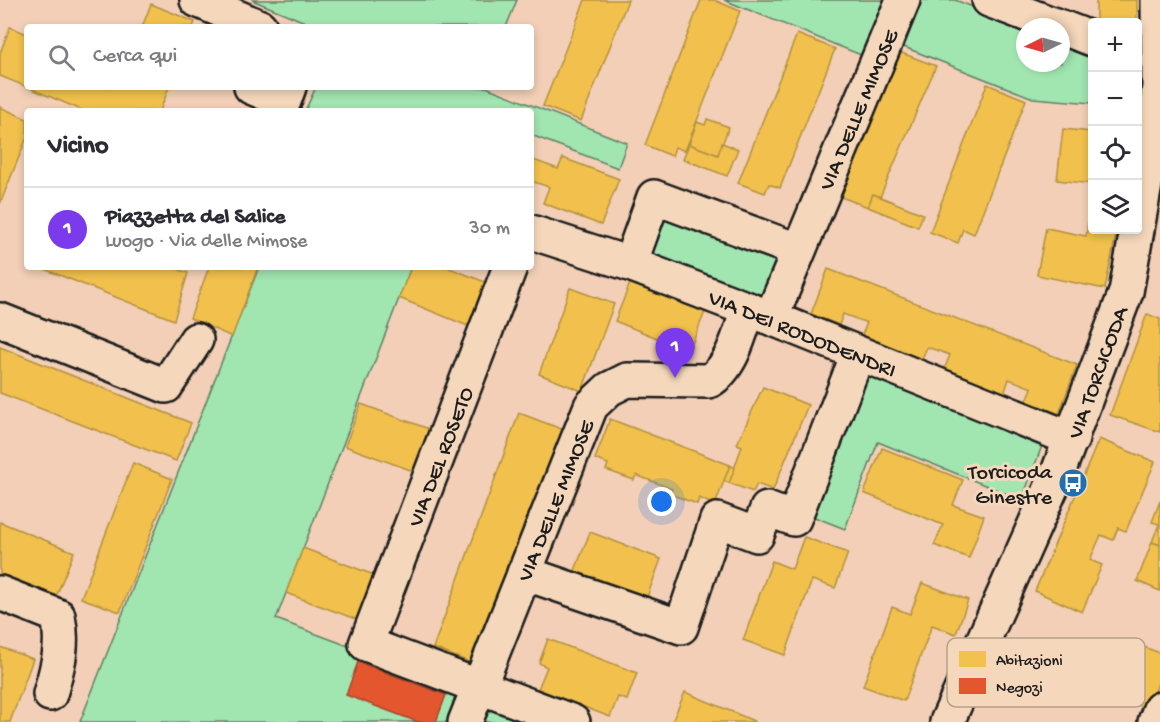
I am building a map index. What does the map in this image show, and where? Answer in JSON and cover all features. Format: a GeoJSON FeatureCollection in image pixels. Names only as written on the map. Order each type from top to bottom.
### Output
{"type":"FeatureCollection","features":[{"type":"Feature","properties":{"kind":"street"},"geometry":{"type":"LineString","coordinates":[[197,0],[247,24]]}},
{"type":"Feature","properties":{"kind":"street","name":"VIA DELLE MIMOSE"},"geometry":{"type":"LineString","coordinates":[[465,722],[591,406],[609,389],[627,380],[709,381],[719,375],[797,250],[903,0]]}},
{"type":"Feature","properties":{"kind":"street"},"geometry":{"type":"LineString","coordinates":[[989,0],[1036,18]]}},
{"type":"Feature","properties":{"kind":"street","name":"VIA TORCICODA"},"geometry":{"type":"LineString","coordinates":[[986,638],[1072,439],[1126,292],[1156,122],[1148,51],[1158,0]]}},
{"type":"Feature","properties":{"kind":"street"},"geometry":{"type":"LineString","coordinates":[[1070,31],[1088,38]]}},
{"type":"Feature","properties":{"kind":"street"},"geometry":{"type":"LineString","coordinates":[[258,90],[284,101],[288,90]]}},
{"type":"Feature","properties":{"kind":"street"},"geometry":{"type":"LineString","coordinates":[[630,264],[654,197],[797,250]]}},
{"type":"Feature","properties":{"kind":"street","name":"VIA DEI RODODENDRI"},"geometry":{"type":"LineString","coordinates":[[534,232],[630,264],[759,313],[1072,439]]}},
{"type":"Feature","properties":{"kind":"street","name":"VIA DEL ROSETO"},"geometry":{"type":"LineString","coordinates":[[479,686],[366,644],[509,270]]}},
{"type":"Feature","properties":{"kind":"street"},"geometry":{"type":"LineString","coordinates":[[0,320],[166,386],[196,340]]}},
{"type":"Feature","properties":{"kind":"street"},"geometry":{"type":"LineString","coordinates":[[524,573],[681,627],[717,520],[757,535],[767,509],[794,519],[858,354]]}},
{"type":"Feature","properties":{"kind":"street"},"geometry":{"type":"LineString","coordinates":[[0,593],[58,616],[62,637],[61,658],[50,694]]}},
{"type":"Feature","properties":{"kind":"street"},"geometry":{"type":"LineString","coordinates":[[479,686],[573,722]]}},
{"type":"Feature","properties":{"kind":"street","name":"VIA TORCICODA"},"geometry":{"type":"LineString","coordinates":[[946,722],[953,707]]}},
{"type":"Feature","properties":{"kind":"street"},"geometry":{"type":"LineString","coordinates":[[1155,722],[1160,709]]}},
{"type":"Feature","properties":{"kind":"green space"},"geometry":{"type":"Polygon","coordinates":[[[252,0],[517,0],[507,24],[310,24],[252,0]]]}},
{"type":"Feature","properties":{"kind":"green space"},"geometry":{"type":"Polygon","coordinates":[[[724,0],[896,0],[871,59],[724,0]]]}},
{"type":"Feature","properties":{"kind":"green space"},"geometry":{"type":"Polygon","coordinates":[[[922,0],[955,0],[1016,24],[1016,72],[1070,72],[1070,45],[1088,52],[1088,103],[1033,98],[904,47],[922,0]]]}},
{"type":"Feature","properties":{"kind":"green space"},"geometry":{"type":"Polygon","coordinates":[[[315,90],[494,90],[627,143],[618,168],[534,136],[534,108],[306,108],[315,90]]]}},
{"type":"Feature","properties":{"kind":"green space"},"geometry":{"type":"Polygon","coordinates":[[[659,206],[788,254],[767,307],[639,260],[659,206]]]}},
{"type":"Feature","properties":{"kind":"green space"},"geometry":{"type":"Polygon","coordinates":[[[258,270],[410,270],[276,619],[472,692],[459,722],[80,722],[258,270]]]}},
{"type":"Feature","properties":{"kind":"green space"},"geometry":{"type":"Polygon","coordinates":[[[863,366],[1043,443],[1022,500],[878,442],[845,529],[807,514],[863,366]]]}},
{"type":"Feature","properties":{"kind":"green space"},"geometry":{"type":"Polygon","coordinates":[[[483,702],[534,722],[475,722],[483,702]]]}},
{"type":"Feature","properties":{"kind":"building: Abitazioni"},"geometry":{"type":"Polygon","coordinates":[[[585,0],[628,0],[581,121],[543,106],[585,0]]]}},
{"type":"Feature","properties":{"kind":"building: Abitazioni"},"geometry":{"type":"Polygon","coordinates":[[[701,0],[714,0],[740,11],[685,151],[675,147],[672,156],[645,145],[701,0]]]}},
{"type":"Feature","properties":{"kind":"building: Abitazioni"},"geometry":{"type":"Polygon","coordinates":[[[1096,0],[1137,0],[1137,18],[1096,18],[1096,0]]]}},
{"type":"Feature","properties":{"kind":"building: Abitazioni"},"geometry":{"type":"Polygon","coordinates":[[[151,4],[195,22],[194,24],[143,24],[151,4]]]}},
{"type":"Feature","properties":{"kind":"building: Abitazioni"},"geometry":{"type":"Polygon","coordinates":[[[10,27],[24,33],[24,86],[0,76],[0,53],[10,27]]]}},
{"type":"Feature","properties":{"kind":"building: Abitazioni"},"geometry":{"type":"Polygon","coordinates":[[[797,34],[835,49],[780,188],[769,184],[765,193],[738,183],[797,34]]]}},
{"type":"Feature","properties":{"kind":"building: Abitazioni"},"geometry":{"type":"Polygon","coordinates":[[[899,52],[936,66],[880,197],[873,194],[868,207],[841,197],[899,52]]]}},
{"type":"Feature","properties":{"kind":"building: Abitazioni"},"geometry":{"type":"Polygon","coordinates":[[[987,84],[1026,100],[974,234],[963,229],[958,243],[930,232],[987,84]]]}},
{"type":"Feature","properties":{"kind":"building: Abitazioni"},"geometry":{"type":"Polygon","coordinates":[[[34,90],[168,90],[161,108],[77,108],[34,90]]]}},
{"type":"Feature","properties":{"kind":"building: Abitazioni"},"geometry":{"type":"Polygon","coordinates":[[[0,107],[24,118],[24,144],[0,204],[0,107]]]}},
{"type":"Feature","properties":{"kind":"building: Abitazioni"},"geometry":{"type":"Polygon","coordinates":[[[707,119],[729,127],[718,155],[689,144],[697,122],[705,125],[707,119]]]}},
{"type":"Feature","properties":{"kind":"building: Abitazioni"},"geometry":{"type":"Polygon","coordinates":[[[1063,129],[1088,132],[1088,184],[1057,180],[1063,129]]]}},
{"type":"Feature","properties":{"kind":"building: Abitazioni"},"geometry":{"type":"Polygon","coordinates":[[[722,143],[738,149],[727,176],[683,159],[689,144],[718,155],[722,143]]]}},
{"type":"Feature","properties":{"kind":"building: Abitazioni"},"geometry":{"type":"Polygon","coordinates":[[[563,158],[619,179],[601,225],[543,203],[549,187],[534,182],[534,160],[558,169],[563,158]]]}},
{"type":"Feature","properties":{"kind":"building: Abitazioni"},"geometry":{"type":"Polygon","coordinates":[[[873,194],[923,214],[918,227],[868,207],[873,194]]]}},
{"type":"Feature","properties":{"kind":"building: Abitazioni"},"geometry":{"type":"Polygon","coordinates":[[[1088,223],[1088,234],[1116,234],[1105,289],[1037,275],[1046,228],[1086,236],[1088,223]]]}},
{"type":"Feature","properties":{"kind":"building: Abitazioni"},"geometry":{"type":"Polygon","coordinates":[[[828,269],[1077,365],[1058,416],[1026,403],[1032,388],[1009,379],[1004,394],[944,370],[950,355],[927,347],[921,361],[861,337],[867,323],[843,314],[839,325],[811,314],[828,269]]]}},
{"type":"Feature","properties":{"kind":"building: Abitazioni"},"geometry":{"type":"Polygon","coordinates":[[[47,270],[180,270],[188,273],[174,320],[47,270]]]}},
{"type":"Feature","properties":{"kind":"building: Abitazioni"},"geometry":{"type":"Polygon","coordinates":[[[208,270],[257,270],[232,337],[190,318],[208,270]]]}},
{"type":"Feature","properties":{"kind":"building: Abitazioni"},"geometry":{"type":"Polygon","coordinates":[[[410,270],[455,270],[485,282],[468,326],[399,298],[410,270]]]}},
{"type":"Feature","properties":{"kind":"building: Abitazioni"},"geometry":{"type":"Polygon","coordinates":[[[632,278],[707,307],[689,351],[615,321],[632,278]]]}},
{"type":"Feature","properties":{"kind":"building: Abitazioni"},"geometry":{"type":"Polygon","coordinates":[[[570,288],[614,304],[582,391],[539,374],[570,288]]]}},
{"type":"Feature","properties":{"kind":"building: Abitazioni"},"geometry":{"type":"Polygon","coordinates":[[[1147,314],[1160,319],[1160,432],[1110,415],[1147,314]]]}},
{"type":"Feature","properties":{"kind":"building: Abitazioni"},"geometry":{"type":"Polygon","coordinates":[[[0,347],[191,423],[176,461],[0,393],[0,347]]]}},
{"type":"Feature","properties":{"kind":"building: Abitazioni"},"geometry":{"type":"Polygon","coordinates":[[[763,387],[808,405],[773,490],[757,484],[753,492],[729,483],[742,446],[737,444],[763,387]]]}},
{"type":"Feature","properties":{"kind":"building: Abitazioni"},"geometry":{"type":"Polygon","coordinates":[[[361,404],[429,429],[413,471],[345,446],[361,404]]]}},
{"type":"Feature","properties":{"kind":"building: Abitazioni"},"geometry":{"type":"Polygon","coordinates":[[[519,413],[564,430],[477,665],[433,648],[519,413]]]}},
{"type":"Feature","properties":{"kind":"building: Abitazioni"},"geometry":{"type":"Polygon","coordinates":[[[610,419],[730,465],[715,505],[699,498],[697,504],[670,494],[672,489],[636,475],[634,480],[606,470],[608,464],[595,459],[610,419]]]}},
{"type":"Feature","properties":{"kind":"building: Abitazioni"},"geometry":{"type":"Polygon","coordinates":[[[1099,439],[1155,462],[1126,531],[1118,528],[1113,540],[1101,535],[1090,560],[1102,565],[1082,612],[1035,591],[1099,439]]]}},
{"type":"Feature","properties":{"kind":"building: Abitazioni"},"geometry":{"type":"Polygon","coordinates":[[[882,448],[963,480],[953,505],[984,516],[969,558],[934,545],[943,525],[864,493],[882,448]]]}},
{"type":"Feature","properties":{"kind":"building: Abitazioni"},"geometry":{"type":"Polygon","coordinates":[[[133,463],[172,479],[120,612],[81,598],[133,463]]]}},
{"type":"Feature","properties":{"kind":"building: Abitazioni"},"geometry":{"type":"Polygon","coordinates":[[[730,465],[735,468],[729,483],[724,481],[730,465]]]}},
{"type":"Feature","properties":{"kind":"building: Abitazioni"},"geometry":{"type":"Polygon","coordinates":[[[1160,501],[1160,545],[1152,542],[1159,524],[1152,522],[1160,501]]]}},
{"type":"Feature","properties":{"kind":"building: Abitazioni"},"geometry":{"type":"Polygon","coordinates":[[[0,522],[74,552],[55,599],[0,576],[0,522]]]}},
{"type":"Feature","properties":{"kind":"building: Abitazioni"},"geometry":{"type":"Polygon","coordinates":[[[590,532],[661,559],[644,605],[572,578],[590,532]]]}},
{"type":"Feature","properties":{"kind":"building: Abitazioni"},"geometry":{"type":"Polygon","coordinates":[[[804,537],[848,553],[835,588],[812,580],[785,655],[743,640],[772,561],[792,569],[804,537]]]}},
{"type":"Feature","properties":{"kind":"building: Abitazioni"},"geometry":{"type":"Polygon","coordinates":[[[1152,542],[1160,545],[1160,591],[1137,581],[1152,542]]]}},
{"type":"Feature","properties":{"kind":"building: Abitazioni"},"geometry":{"type":"Polygon","coordinates":[[[303,548],[374,575],[358,620],[286,593],[303,548]]]}},
{"type":"Feature","properties":{"kind":"building: Abitazioni"},"geometry":{"type":"Polygon","coordinates":[[[922,583],[968,600],[956,634],[932,625],[904,701],[863,686],[892,607],[910,614],[922,583]]]}},
{"type":"Feature","properties":{"kind":"building: Abitazioni"},"geometry":{"type":"Polygon","coordinates":[[[548,639],[637,673],[627,700],[618,697],[610,717],[538,689],[547,667],[539,663],[548,639]]]}},
{"type":"Feature","properties":{"kind":"building: Abitazioni"},"geometry":{"type":"Polygon","coordinates":[[[0,647],[33,659],[10,722],[0,722],[0,647]]]}},
{"type":"Feature","properties":{"kind":"building: Abitazioni"},"geometry":{"type":"Polygon","coordinates":[[[1145,647],[1160,653],[1160,678],[1148,709],[1143,707],[1145,707],[1145,647]]]}},
{"type":"Feature","properties":{"kind":"building: Abitazioni"},"geometry":{"type":"Polygon","coordinates":[[[685,692],[754,721],[754,722],[672,722],[685,692]]]}},
{"type":"Feature","properties":{"kind":"building: Negozi"},"geometry":{"type":"Polygon","coordinates":[[[358,662],[446,695],[436,722],[418,722],[346,695],[358,662]]]}},
{"type":"Feature","properties":{"kind":"place","name":"Piazzetta del Salice"},"geometry":{"type":"Point","coordinates":[675,378]}},
{"type":"Feature","properties":{"kind":"place","name":"Torcicoda Ginestre"},"geometry":{"type":"Point","coordinates":[1073,483]}}]}
